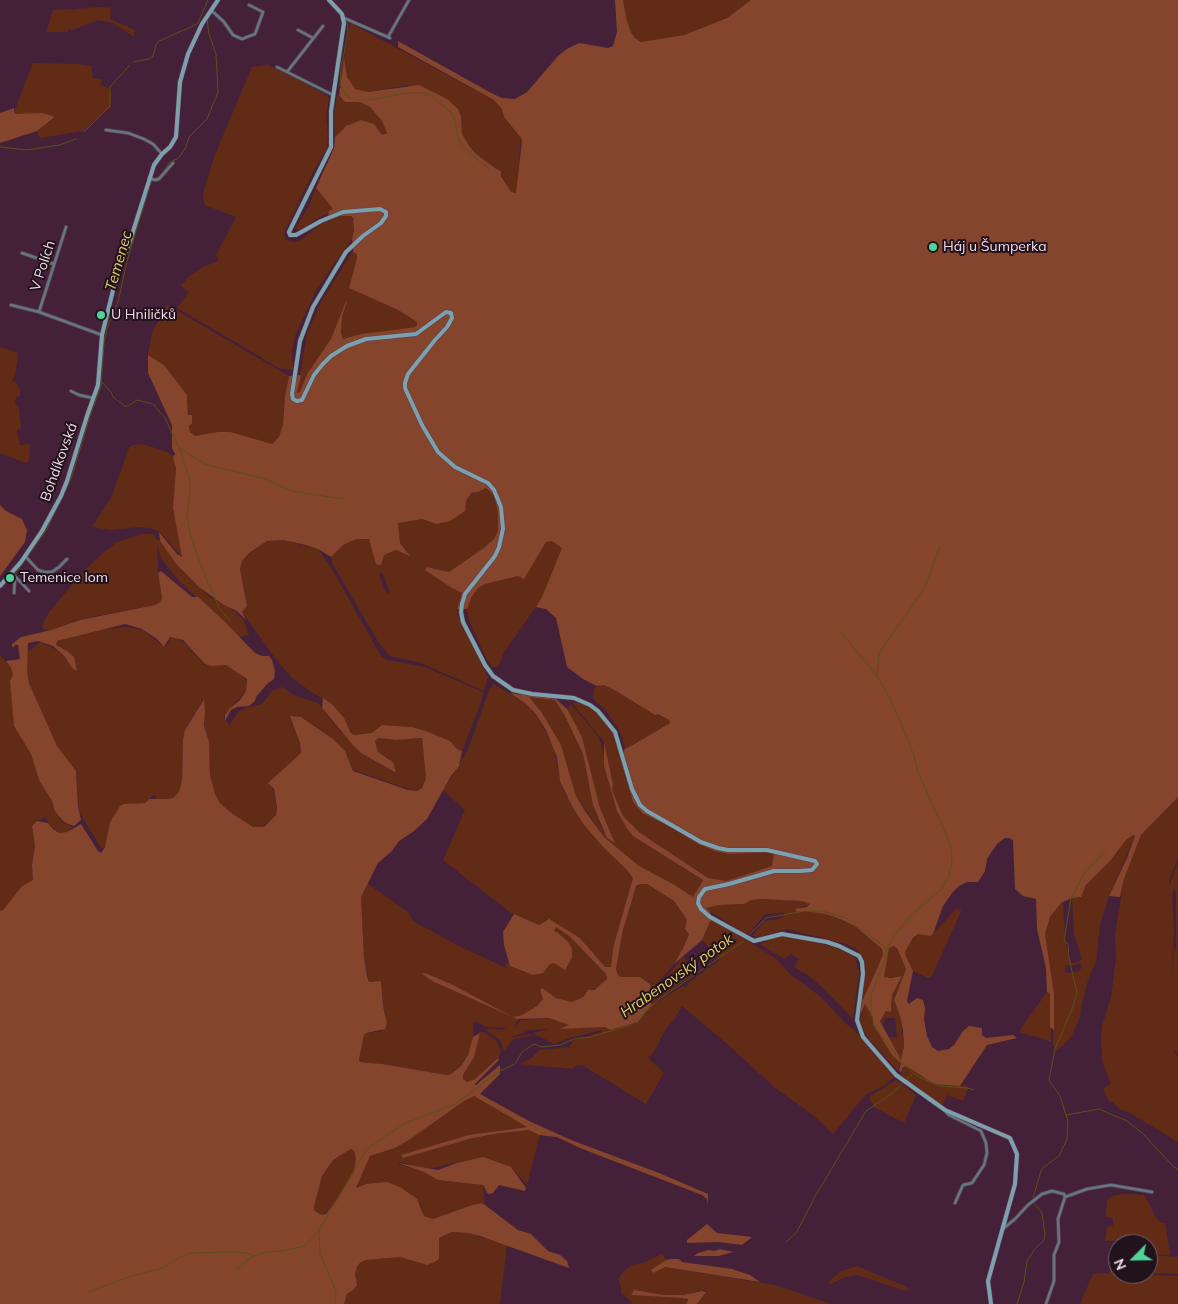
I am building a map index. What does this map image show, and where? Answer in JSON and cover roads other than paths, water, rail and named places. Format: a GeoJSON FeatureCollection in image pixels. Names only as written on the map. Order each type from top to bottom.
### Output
{"type":"FeatureCollection","features":[{"type":"Feature","properties":{"kind":"street","name":"Bohdíkovská"},"geometry":{"type":"LineString","coordinates":[[0,586],[14,574],[27,558],[61,496],[98,385],[102,334],[116,278],[152,179],[154,165],[176,137],[180,82],[185,62],[202,24],[218,0]]}},
{"type":"Feature","properties":{"kind":"street"},"geometry":{"type":"LineString","coordinates":[[343,18],[389,38],[409,0]]}},
{"type":"Feature","properties":{"kind":"street"},"geometry":{"type":"LineString","coordinates":[[331,1],[340,11],[343,18],[344,31],[331,111],[332,147],[290,230],[290,234],[296,236],[320,220],[343,212],[380,209],[386,212],[386,216],[381,223],[346,252],[312,307],[300,341],[292,394],[293,399],[297,401],[302,400],[314,375],[322,364],[347,346],[366,339],[416,334],[446,312],[451,313],[452,318],[447,327],[408,374],[405,388],[422,425],[438,452],[455,467],[488,483],[494,490],[501,507],[503,529],[499,546],[492,560],[465,594],[461,612],[463,622],[484,665],[493,676],[513,690],[574,698],[598,711],[615,732],[632,789],[640,805],[647,811],[701,842],[718,848],[728,850],[767,850],[815,861],[817,864],[812,870],[774,871],[705,889],[699,897],[698,903],[701,909],[710,916],[754,941],[782,934],[826,942],[859,956],[862,962],[863,974],[857,1020],[863,1037],[896,1075],[945,1110],[1010,1138],[1017,1154],[1015,1184],[988,1281],[991,1304]]}},
{"type":"Feature","properties":{"kind":"street"},"geometry":{"type":"LineString","coordinates":[[212,10],[233,35],[242,39],[255,34],[262,12],[248,6]]}},
{"type":"Feature","properties":{"kind":"street"},"geometry":{"type":"LineString","coordinates":[[287,72],[323,26]]}},
{"type":"Feature","properties":{"kind":"street"},"geometry":{"type":"LineString","coordinates":[[298,30],[314,38]]}},
{"type":"Feature","properties":{"kind":"street"},"geometry":{"type":"LineString","coordinates":[[277,67],[333,95]]}},
{"type":"Feature","properties":{"kind":"street"},"geometry":{"type":"LineString","coordinates":[[106,130],[144,139],[153,144],[162,154]]}},
{"type":"Feature","properties":{"kind":"street","name":"Bohdíkovská"},"geometry":{"type":"LineString","coordinates":[[152,179],[173,164]]}},
{"type":"Feature","properties":{"kind":"street","name":"V Polích"},"geometry":{"type":"LineString","coordinates":[[39,312],[66,226]]}},
{"type":"Feature","properties":{"kind":"street"},"geometry":{"type":"LineString","coordinates":[[22,253],[54,264]]}},
{"type":"Feature","properties":{"kind":"street"},"geometry":{"type":"LineString","coordinates":[[11,305],[39,312],[102,334]]}},
{"type":"Feature","properties":{"kind":"street"},"geometry":{"type":"LineString","coordinates":[[71,391],[78,395],[93,398]]}},
{"type":"Feature","properties":{"kind":"street"},"geometry":{"type":"LineString","coordinates":[[27,558],[38,570],[44,572],[52,572],[67,559]]}},
{"type":"Feature","properties":{"kind":"street"},"geometry":{"type":"LineString","coordinates":[[14,574],[29,591]]}},
{"type":"Feature","properties":{"kind":"street"},"geometry":{"type":"LineString","coordinates":[[14,574],[14,593]]}},
{"type":"Feature","properties":{"kind":"street"},"geometry":{"type":"LineString","coordinates":[[945,1110],[949,1115],[981,1131],[986,1143],[987,1153],[980,1172],[972,1183],[963,1185],[955,1203]]}},
{"type":"Feature","properties":{"kind":"street"},"geometry":{"type":"LineString","coordinates":[[1065,1197],[1087,1189],[1112,1185],[1152,1192]]}},
{"type":"Feature","properties":{"kind":"street"},"geometry":{"type":"LineString","coordinates":[[1002,1229],[1015,1219],[1028,1204],[1042,1194],[1052,1190],[1064,1194],[1065,1197]]}},
{"type":"Feature","properties":{"kind":"street"},"geometry":{"type":"LineString","coordinates":[[1046,1304],[1054,1281],[1054,1255],[1059,1242],[1058,1219],[1065,1197]]}},
{"type":"Feature","properties":{"kind":"waterway"},"geometry":{"type":"LineString","coordinates":[[133,62],[149,59],[153,56],[159,41],[198,23],[208,0]]}},
{"type":"Feature","properties":{"kind":"waterway","name":"Temenec"},"geometry":{"type":"LineString","coordinates":[[16,573],[47,529],[71,479],[101,386],[107,328],[118,302],[127,261],[151,182],[161,175],[170,162],[181,155],[189,137],[207,119],[218,92],[216,54],[209,34],[207,19]]}},
{"type":"Feature","properties":{"kind":"waterway"},"geometry":{"type":"LineString","coordinates":[[347,22],[348,32],[341,69],[340,86],[348,97],[358,100],[369,100],[406,93],[430,95],[451,112],[459,141],[463,147],[489,169]]}},
{"type":"Feature","properties":{"kind":"waterway"},"geometry":{"type":"LineString","coordinates":[[84,132],[110,106],[110,87],[129,66]]}},
{"type":"Feature","properties":{"kind":"waterway"},"geometry":{"type":"LineString","coordinates":[[0,147],[27,150],[60,145],[76,139]]}},
{"type":"Feature","properties":{"kind":"waterway"},"geometry":{"type":"LineString","coordinates":[[102,382],[113,397],[125,406],[137,400],[153,404],[165,418],[179,448],[205,464],[266,479],[291,491],[343,499]]}},
{"type":"Feature","properties":{"kind":"waterway"},"geometry":{"type":"LineString","coordinates":[[179,448],[189,477],[190,488],[187,516],[190,533],[203,571],[219,608],[231,622]]}},
{"type":"Feature","properties":{"kind":"waterway"},"geometry":{"type":"LineString","coordinates":[[887,949],[893,937],[911,915],[941,890],[949,876],[952,861],[951,847],[919,775],[913,753],[901,723],[877,676],[879,653],[924,589],[940,547]]}},
{"type":"Feature","properties":{"kind":"waterway"},"geometry":{"type":"LineString","coordinates":[[841,632],[877,676]]}},
{"type":"Feature","properties":{"kind":"waterway"},"geometry":{"type":"LineString","coordinates":[[1033,1198],[1041,1171],[1059,1156],[1067,1139],[1068,1121],[1060,1096],[1049,1080],[1055,1049],[1077,993],[1068,945],[1064,940],[1071,899],[1084,874],[1106,850]]}},
{"type":"Feature","properties":{"kind":"waterway","name":"Hrabenovský potok"},"geometry":{"type":"LineString","coordinates":[[749,935],[766,918],[805,911],[823,911],[846,918],[887,949],[871,996],[871,1014],[877,1030],[903,1064],[919,1077],[940,1086],[974,1090]]}},
{"type":"Feature","properties":{"kind":"waterway","name":"Hrabenovský potok"},"geometry":{"type":"LineString","coordinates":[[88,1292],[131,1276],[163,1268],[180,1257],[191,1253],[232,1252],[246,1253],[254,1256],[266,1252],[305,1246],[319,1230],[366,1150],[388,1134],[406,1123],[455,1104],[500,1071],[515,1064],[522,1052],[534,1044],[542,1047],[560,1045],[574,1039],[590,1037],[631,1025],[658,1000],[744,941]]}},
{"type":"Feature","properties":{"kind":"waterway"},"geometry":{"type":"LineString","coordinates":[[906,1081],[913,1073]]}},
{"type":"Feature","properties":{"kind":"waterway"},"geometry":{"type":"LineString","coordinates":[[813,1200],[866,1111],[891,1094],[904,1082]]}},
{"type":"Feature","properties":{"kind":"waterway"},"geometry":{"type":"LineString","coordinates":[[1066,1115],[1099,1109],[1127,1121],[1142,1133],[1178,1169]]}},
{"type":"Feature","properties":{"kind":"waterway"},"geometry":{"type":"LineString","coordinates":[[786,1242],[796,1233],[813,1201]]}},
{"type":"Feature","properties":{"kind":"waterway","name":"Hrabenovský potok"},"geometry":{"type":"LineString","coordinates":[[1017,1304],[1024,1282],[1027,1261],[1044,1240],[1045,1235],[1042,1213],[1034,1203]]}},
{"type":"Feature","properties":{"kind":"waterway"},"geometry":{"type":"LineString","coordinates":[[319,1231],[320,1253],[336,1292],[335,1304]]}},
{"type":"Feature","properties":{"kind":"waterway"},"geometry":{"type":"LineString","coordinates":[[237,1270],[254,1256]]}},
{"type":"Feature","properties":{"kind":"place","name":"Háj u Šumperka"},"geometry":{"type":"Point","coordinates":[933,247]}},
{"type":"Feature","properties":{"kind":"place","name":"U Hniličků"},"geometry":{"type":"Point","coordinates":[101,315]}},
{"type":"Feature","properties":{"kind":"place","name":"Temenice lom"},"geometry":{"type":"Point","coordinates":[10,578]}}]}
